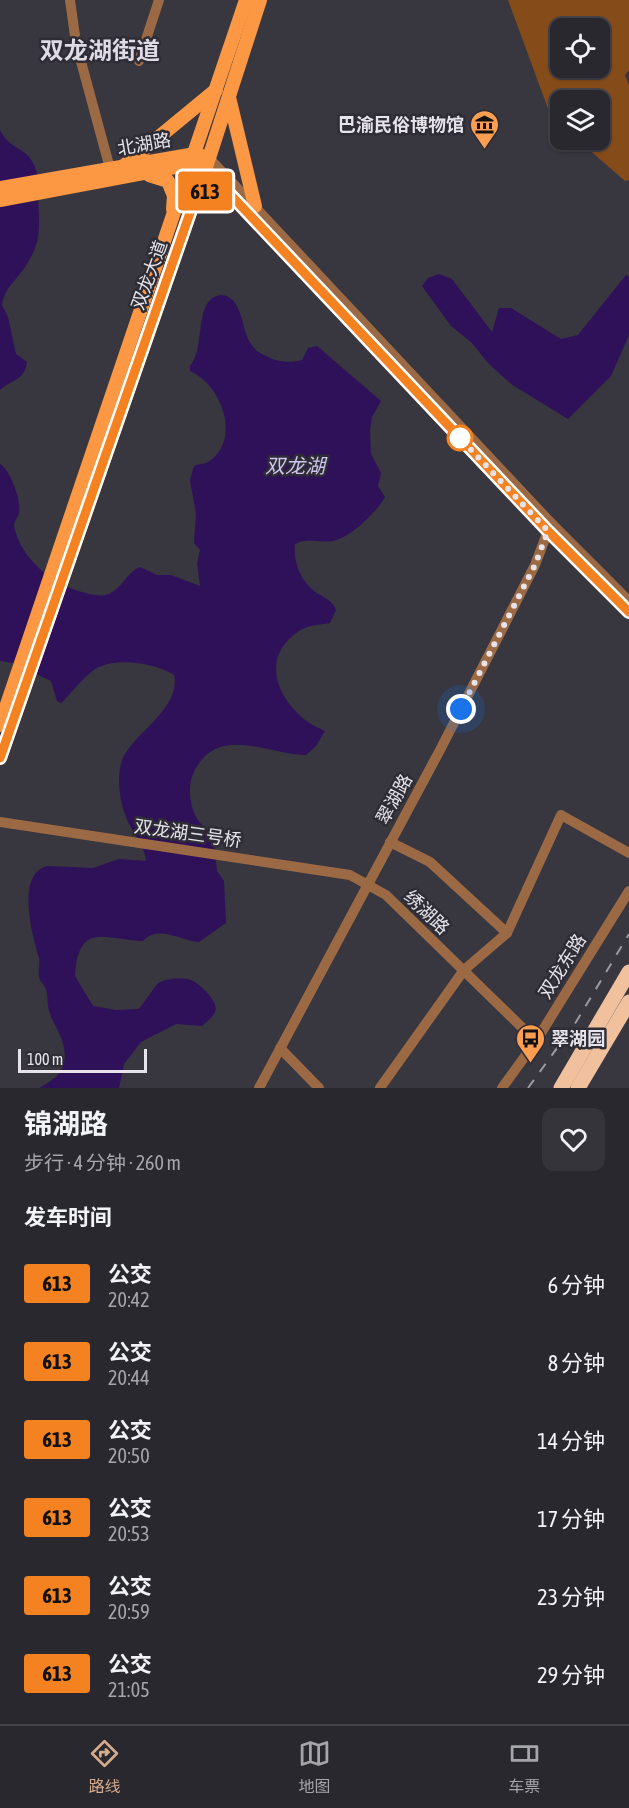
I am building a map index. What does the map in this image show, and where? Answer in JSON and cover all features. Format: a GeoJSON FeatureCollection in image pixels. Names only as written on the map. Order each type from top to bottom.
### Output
{"type":"FeatureCollection","features":[{"type":"Feature","properties":{"kind":"highway"},"geometry":{"type":"LineString","coordinates":[[561,1088],[629,972]]}},
{"type":"Feature","properties":{"kind":"highway"},"geometry":{"type":"LineString","coordinates":[[578,1088],[629,1002]]}},
{"type":"Feature","properties":{"kind":"main road","name":"双龙大道"},"geometry":{"type":"LineString","coordinates":[[61,559],[246,0]]}},
{"type":"Feature","properties":{"kind":"main road","name":"双龙大道"},"geometry":{"type":"LineString","coordinates":[[61,559],[208,163],[260,0]]}},
{"type":"Feature","properties":{"kind":"main road"},"geometry":{"type":"LineString","coordinates":[[116,171],[216,90]]}},
{"type":"Feature","properties":{"kind":"main road"},"geometry":{"type":"LineString","coordinates":[[229,97],[255,206]]}},
{"type":"Feature","properties":{"kind":"main road","name":"北湖路"},"geometry":{"type":"LineString","coordinates":[[116,171],[141,174],[193,159]]}},
{"type":"Feature","properties":{"kind":"main road","name":"北湖路"},"geometry":{"type":"LineString","coordinates":[[86,178],[193,159],[208,163]]}},
{"type":"Feature","properties":{"kind":"main road"},"geometry":{"type":"LineString","coordinates":[[141,174],[156,175],[168,181],[174,196],[172,220]]}},
{"type":"Feature","properties":{"kind":"main road"},"geometry":{"type":"LineString","coordinates":[[0,188],[86,178]]}},
{"type":"Feature","properties":{"kind":"main road"},"geometry":{"type":"LineString","coordinates":[[0,200],[86,178]]}},
{"type":"Feature","properties":{"kind":"main road"},"geometry":{"type":"LineString","coordinates":[[191,210],[207,190],[216,187],[227,191]]}},
{"type":"Feature","properties":{"kind":"main road"},"geometry":{"type":"LineString","coordinates":[[0,758],[16,693],[61,559]]}},
{"type":"Feature","properties":{"kind":"main road"},"geometry":{"type":"LineString","coordinates":[[0,725],[16,693]]}},
{"type":"Feature","properties":{"kind":"street"},"geometry":{"type":"LineString","coordinates":[[70,0],[76,43],[116,171]]}},
{"type":"Feature","properties":{"kind":"street"},"geometry":{"type":"LineString","coordinates":[[139,61],[159,0]]}},
{"type":"Feature","properties":{"kind":"street"},"geometry":{"type":"LineString","coordinates":[[208,163],[227,191],[550,527],[629,601]]}},
{"type":"Feature","properties":{"kind":"street"},"geometry":{"type":"LineString","coordinates":[[208,163],[255,206],[629,612]]}},
{"type":"Feature","properties":{"kind":"street","name":"翠湖路"},"geometry":{"type":"LineString","coordinates":[[259,1088],[535,565],[550,527]]}},
{"type":"Feature","properties":{"kind":"street"},"geometry":{"type":"LineString","coordinates":[[380,1088],[464,970],[507,933],[561,815],[629,853]]}},
{"type":"Feature","properties":{"kind":"street","name":"双龙湖三号桥"},"geometry":{"type":"LineString","coordinates":[[0,822],[266,861]]}},
{"type":"Feature","properties":{"kind":"street"},"geometry":{"type":"LineString","coordinates":[[390,842],[430,862],[507,933]]}},
{"type":"Feature","properties":{"kind":"street","name":"绣湖路"},"geometry":{"type":"LineString","coordinates":[[266,861],[350,875],[367,882],[386,895],[536,1041]]}},
{"type":"Feature","properties":{"kind":"street","name":"双龙东路"},"geometry":{"type":"LineString","coordinates":[[502,1088],[536,1041],[629,891]]}},
{"type":"Feature","properties":{"kind":"street"},"geometry":{"type":"LineString","coordinates":[[280,1048],[320,1088]]}},
{"type":"Feature","properties":{"kind":"shaded area"},"geometry":{"type":"Polygon","coordinates":[[[508,0],[629,0],[629,70],[625,75],[629,85],[629,180],[625,181],[589,150],[610,150],[610,90],[550,90],[550,114],[508,0]]]}},
{"type":"Feature","properties":{"kind":"water"},"geometry":{"type":"Polygon","coordinates":[[[0,130],[9,142],[25,153],[34,164],[38,179],[39,224],[35,249],[22,272],[8,289],[2,305],[8,317],[16,354],[27,362],[26,368],[20,376],[0,390],[0,130]]]}},
{"type":"Feature","properties":{"kind":"water"},"geometry":{"type":"Polygon","coordinates":[[[439,274],[452,279],[492,332],[499,308],[511,308],[561,339],[578,335],[626,275],[629,277],[629,335],[611,376],[568,419],[511,384],[488,363],[472,343],[451,326],[422,286],[428,278],[439,274]]]}},
{"type":"Feature","properties":{"kind":"water","name":"双龙湖"},"geometry":{"type":"Polygon","coordinates":[[[221,295],[234,301],[238,307],[248,338],[259,353],[277,360],[294,362],[302,360],[308,348],[317,346],[381,401],[372,417],[371,454],[381,473],[378,486],[385,497],[369,517],[339,539],[304,541],[295,544],[295,557],[301,576],[309,587],[330,601],[336,610],[330,623],[302,629],[287,641],[279,653],[276,665],[281,690],[288,701],[308,722],[325,731],[316,746],[306,755],[260,747],[229,745],[215,749],[203,758],[191,779],[192,806],[200,823],[213,835],[217,871],[224,881],[226,923],[199,942],[163,934],[149,936],[143,941],[97,937],[82,946],[77,958],[75,976],[93,1006],[116,1010],[139,1009],[158,983],[183,979],[195,982],[208,993],[216,1008],[214,1014],[202,1026],[176,1024],[141,1042],[124,1064],[119,1088],[39,1088],[58,1075],[63,1067],[65,1055],[63,1042],[49,1011],[46,989],[39,977],[39,958],[30,922],[31,881],[37,872],[47,866],[93,868],[119,859],[146,861],[143,849],[122,806],[119,787],[120,769],[127,750],[164,710],[171,699],[174,675],[146,664],[112,663],[94,670],[61,703],[57,701],[51,681],[14,663],[0,661],[0,464],[8,472],[17,494],[19,513],[14,526],[18,538],[31,560],[51,578],[74,590],[103,595],[118,588],[135,569],[140,567],[157,575],[171,575],[200,586],[197,563],[200,550],[194,543],[196,514],[190,480],[194,466],[208,462],[219,452],[226,427],[219,400],[201,378],[190,371],[190,366],[198,348],[203,314],[212,298],[221,295]]]}},
{"type":"Feature","properties":{"kind":"railway"},"geometry":{"type":"LineString","coordinates":[[528,1088],[576,1022],[629,934]]}},
{"type":"Feature","properties":{"kind":"bus line","name":"613"},"geometry":{"type":"LineString","coordinates":[[0,758],[191,210],[203,192],[211,188],[216,187],[227,191],[548,531],[629,612]]}},
{"type":"Feature","properties":{"kind":"place","name":"巴渝民俗博物馆"},"geometry":{"type":"Point","coordinates":[485,150]}},
{"type":"Feature","properties":{"kind":"place","name":"翠湖园"},"geometry":{"type":"Point","coordinates":[530,1064]}},
{"type":"Feature","properties":{"kind":"district","name":"双龙湖街道"},"geometry":{"type":"Point","coordinates":[100,50]}},
{"type":"Feature","properties":{"kind":"route"},"geometry":{"type":"LineString","coordinates":[[460,438],[458,436],[548,531],[535,565],[461,709]]}}]}
